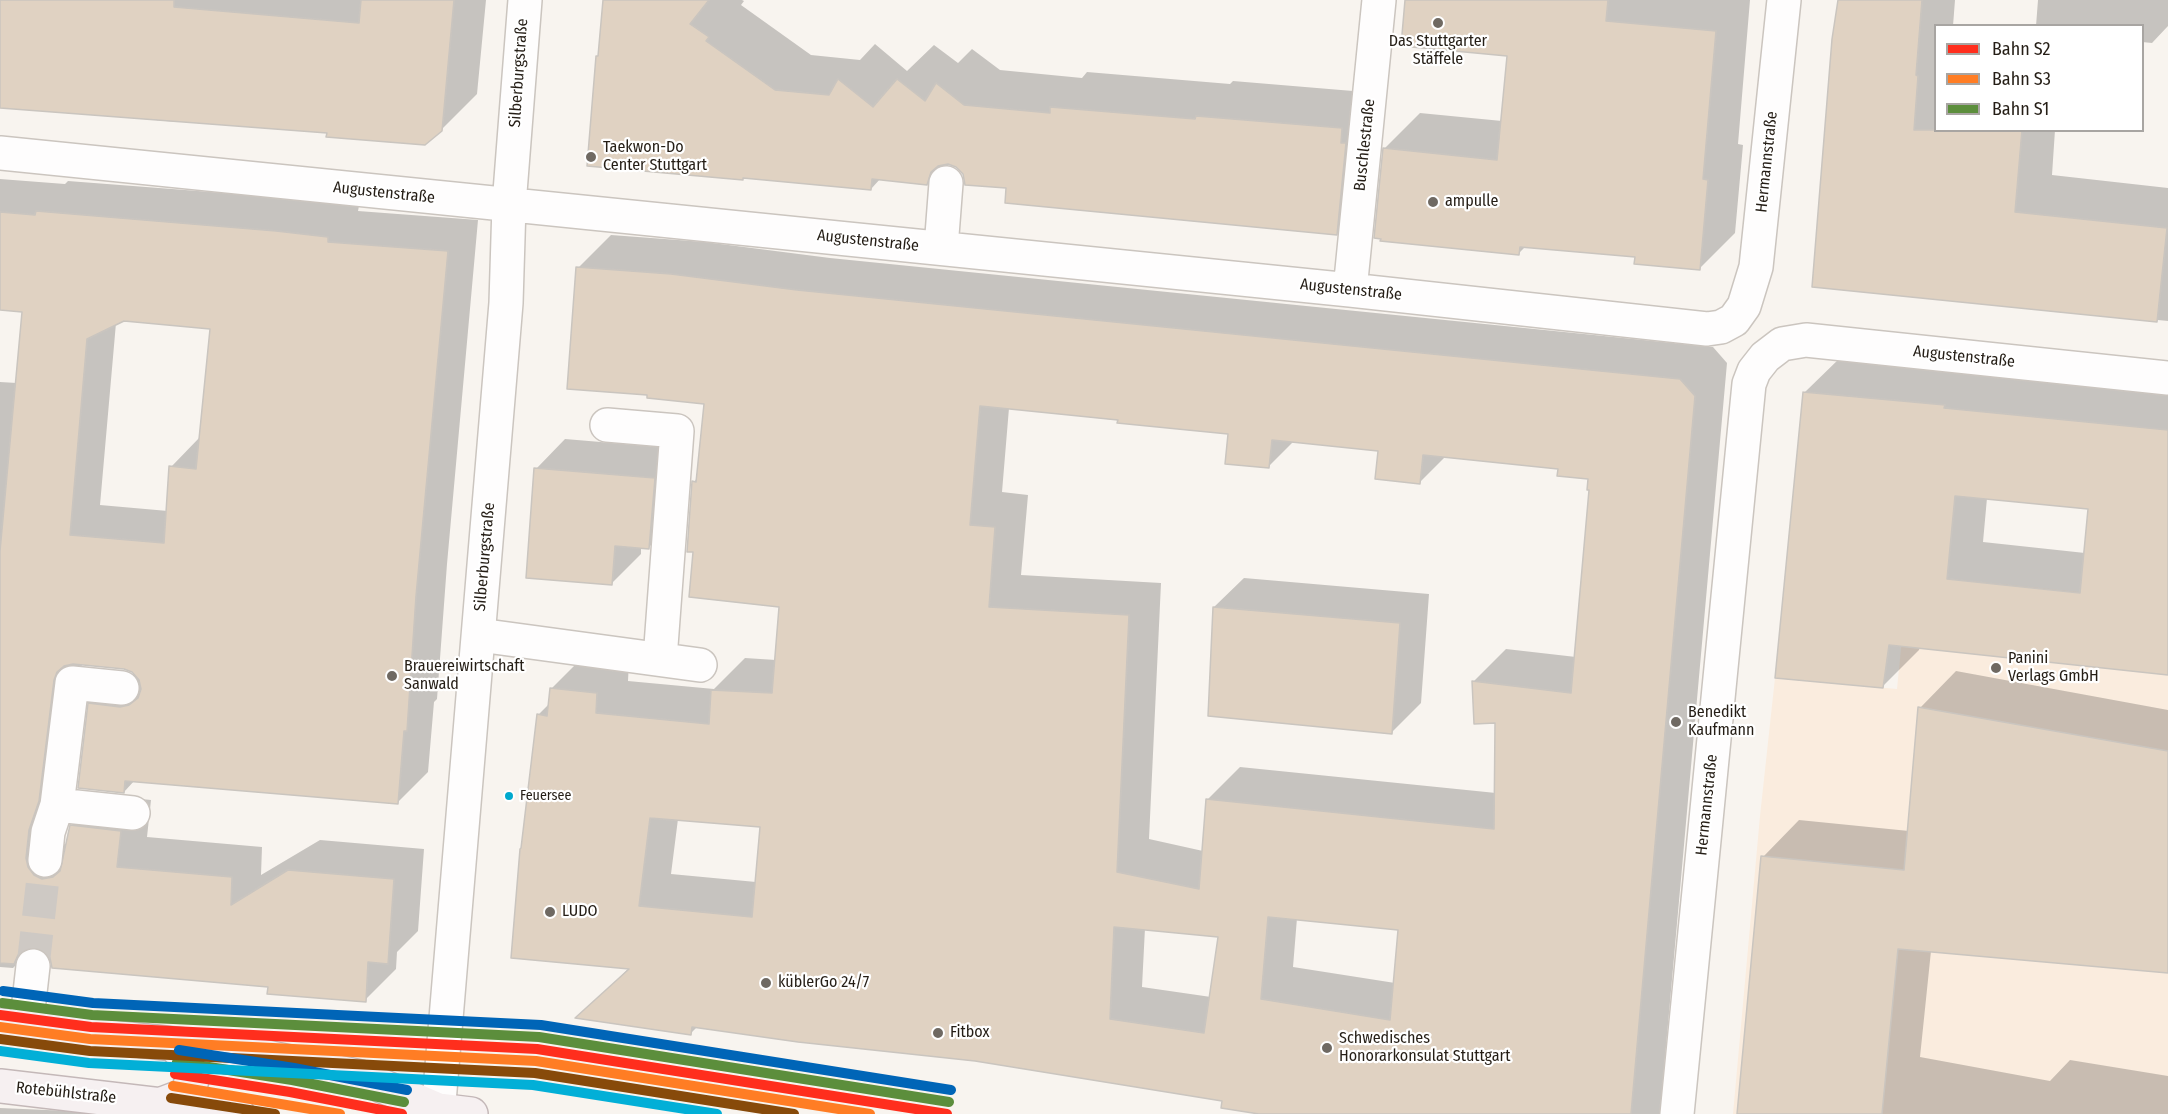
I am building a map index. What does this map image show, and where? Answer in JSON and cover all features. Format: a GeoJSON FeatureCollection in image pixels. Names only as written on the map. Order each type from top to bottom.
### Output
{"type":"FeatureCollection","features":[{"type":"Feature","properties":{"kind":"main road"},"geometry":{"type":"LineString","coordinates":[[13,1027],[238,1051],[361,1077],[431,1113],[471,1114]]}},
{"type":"Feature","properties":{"kind":"main road"},"geometry":{"type":"LineString","coordinates":[[162,1104],[183,1096],[188,1091],[192,1080],[189,1059],[174,1045]]}},
{"type":"Feature","properties":{"kind":"main road","name":"Rotebühlstraße"},"geometry":{"type":"LineString","coordinates":[[0,1086],[238,1114]]}},
{"type":"Feature","properties":{"kind":"street","name":"Silberburgstraße"},"geometry":{"type":"LineString","coordinates":[[431,1113],[479,635],[506,303],[509,205],[525,0]]}},
{"type":"Feature","properties":{"kind":"street","name":"Buschlestraße"},"geometry":{"type":"LineString","coordinates":[[1350,290],[1379,0]]}},
{"type":"Feature","properties":{"kind":"street","name":"Hermannstraße"},"geometry":{"type":"LineString","coordinates":[[1734,320],[1744,306],[1756,267],[1784,0]]}},
{"type":"Feature","properties":{"kind":"street","name":"Augustenstraße"},"geometry":{"type":"LineString","coordinates":[[0,153],[1350,290],[1707,329],[1721,327],[1734,320]]}},
{"type":"Feature","properties":{"kind":"street"},"geometry":{"type":"LineString","coordinates":[[941,248],[946,183]]}},
{"type":"Feature","properties":{"kind":"street"},"geometry":{"type":"LineString","coordinates":[[1734,320],[1765,357]]}},
{"type":"Feature","properties":{"kind":"street","name":"Augustenstraße"},"geometry":{"type":"LineString","coordinates":[[1765,357],[1782,344],[1806,340],[2168,378]]}},
{"type":"Feature","properties":{"kind":"street","name":"Hermannstraße"},"geometry":{"type":"LineString","coordinates":[[1677,1114],[1749,384],[1754,371],[1765,357]]}},
{"type":"Feature","properties":{"kind":"street"},"geometry":{"type":"LineString","coordinates":[[607,425],[677,431],[660,659]]}},
{"type":"Feature","properties":{"kind":"street"},"geometry":{"type":"LineString","coordinates":[[479,635],[700,665]]}},
{"type":"Feature","properties":{"kind":"street"},"geometry":{"type":"LineString","coordinates":[[45,860],[48,832],[57,805],[72,683],[122,688]]}},
{"type":"Feature","properties":{"kind":"street"},"geometry":{"type":"LineString","coordinates":[[57,805],[133,813]]}},
{"type":"Feature","properties":{"kind":"street"},"geometry":{"type":"LineString","coordinates":[[13,1027],[33,966]]}},
{"type":"Feature","properties":{"kind":"shaded area"},"geometry":{"type":"Polygon","coordinates":[[[1931,577],[2168,601],[2168,1114],[1733,1114],[1775,678],[1897,689],[1903,628],[1931,577]]]}},
{"type":"Feature","properties":{"kind":"building"},"geometry":{"type":"Polygon","coordinates":[[[0,0],[174,0],[174,7],[359,23],[361,0],[454,0],[442,131],[425,145],[326,137],[327,133],[0,108],[0,0]]]}},
{"type":"Feature","properties":{"kind":"building"},"geometry":{"type":"Polygon","coordinates":[[[603,0],[709,0],[690,24],[709,37],[706,41],[775,90],[829,95],[838,79],[873,107],[897,79],[925,101],[936,83],[964,105],[1050,113],[1050,107],[1342,128],[1341,143],[1346,143],[1337,235],[1005,203],[1006,188],[965,185],[963,174],[956,167],[948,164],[938,166],[931,172],[927,185],[872,179],[871,190],[587,166],[603,0]]]}},
{"type":"Feature","properties":{"kind":"building"},"geometry":{"type":"Polygon","coordinates":[[[1405,0],[1608,0],[1606,21],[1716,31],[1703,179],[1708,180],[1700,270],[1634,264],[1635,257],[1520,247],[1519,255],[1380,241],[1381,239],[1374,238],[1383,148],[1497,160],[1507,56],[1401,46],[1405,0]]]}},
{"type":"Feature","properties":{"kind":"building"},"geometry":{"type":"Polygon","coordinates":[[[1838,0],[1922,0],[1914,130],[2022,132],[2015,212],[2167,228],[2157,322],[1812,287],[1832,39],[1838,0]]]}},
{"type":"Feature","properties":{"kind":"building"},"geometry":{"type":"Polygon","coordinates":[[[36,211],[276,231],[328,237],[328,242],[448,251],[416,596],[407,731],[404,731],[398,804],[125,781],[124,793],[78,788],[88,703],[120,707],[129,705],[138,698],[141,689],[139,680],[132,672],[124,669],[73,664],[64,666],[57,672],[54,680],[39,801],[29,830],[26,858],[28,867],[34,875],[42,879],[53,877],[60,871],[70,825],[121,831],[117,867],[232,877],[231,905],[288,870],[394,879],[388,964],[368,962],[366,1002],[267,994],[268,987],[52,968],[50,958],[44,951],[36,948],[25,949],[18,955],[14,964],[0,963],[0,551],[22,312],[0,310],[0,212],[35,215],[36,211]],[[124,321],[87,339],[70,535],[164,543],[169,466],[196,469],[210,329],[124,321]]]}},
{"type":"Feature","properties":{"kind":"building"},"geometry":{"type":"Polygon","coordinates":[[[576,267],[671,274],[797,290],[1680,379],[1695,396],[1631,1114],[1259,1114],[1221,1108],[1222,1101],[975,1061],[798,1042],[692,1027],[691,1035],[575,1018],[629,969],[511,958],[520,849],[537,714],[547,716],[550,688],[597,693],[596,713],[709,724],[711,690],[772,693],[779,607],[689,597],[693,552],[687,552],[692,481],[696,482],[704,404],[647,398],[647,395],[567,389],[576,267]],[[980,406],[970,525],[995,527],[989,607],[1129,615],[1117,872],[1199,889],[1206,799],[1494,829],[1495,723],[1474,724],[1472,681],[1571,693],[1589,490],[1587,490],[1588,479],[1557,476],[1558,469],[1423,455],[1420,484],[1375,479],[1378,451],[1272,440],[1269,468],[1225,464],[1228,434],[980,406]],[[650,818],[639,906],[752,917],[760,827],[650,818]],[[1268,917],[1261,999],[1390,1020],[1398,930],[1268,917]],[[1114,927],[1110,1019],[1204,1033],[1218,937],[1114,927]]]}},
{"type":"Feature","properties":{"kind":"building"},"geometry":{"type":"Polygon","coordinates":[[[1803,392],[2168,430],[2168,675],[1889,645],[1883,688],[1775,678],[1803,392]],[[1955,496],[1947,579],[2080,593],[2088,509],[1955,496]]]}},
{"type":"Feature","properties":{"kind":"building"},"geometry":{"type":"Polygon","coordinates":[[[534,468],[655,478],[649,549],[615,546],[612,585],[526,578],[534,468]]]}},
{"type":"Feature","properties":{"kind":"building"},"geometry":{"type":"Polygon","coordinates":[[[1213,607],[1400,623],[1392,734],[1208,716],[1213,607]]]}},
{"type":"Feature","properties":{"kind":"building"},"geometry":{"type":"Polygon","coordinates":[[[1918,707],[2168,751],[2168,973],[1898,949],[1882,1114],[1737,1114],[1761,856],[1904,870],[1918,707]]]}},
{"type":"Feature","properties":{"kind":"tunnel"},"geometry":{"type":"LineString","coordinates":[[33,966],[45,860]]}},
{"type":"Feature","properties":{"kind":"rail line","name":"S1"},"geometry":{"type":"LineString","coordinates":[[2,1003],[92,1015],[539,1037],[949,1102]]}},
{"type":"Feature","properties":{"kind":"rail line","name":"S2"},"geometry":{"type":"LineString","coordinates":[[0,1015],[91,1027],[537,1049],[947,1114]]}},
{"type":"Feature","properties":{"kind":"rail line","name":"S3"},"geometry":{"type":"LineString","coordinates":[[0,1027],[90,1039],[536,1061],[870,1114]]}},
{"type":"Feature","properties":{"kind":"rail line","name":"S1"},"geometry":{"type":"LineString","coordinates":[[177,1062],[292,1080],[404,1102]]}},
{"type":"Feature","properties":{"kind":"rail line","name":"S2"},"geometry":{"type":"LineString","coordinates":[[175,1074],[290,1092],[402,1114]]}},
{"type":"Feature","properties":{"kind":"rail line","name":"S3"},"geometry":{"type":"LineString","coordinates":[[173,1086],[340,1114]]}},
{"type":"Feature","properties":{"kind":"transit line"},"geometry":{"type":"LineString","coordinates":[[3,991],[93,1003],[541,1025],[951,1090]]}},
{"type":"Feature","properties":{"kind":"transit line"},"geometry":{"type":"LineString","coordinates":[[0,1039],[90,1051],[535,1073],[794,1114]]}},
{"type":"Feature","properties":{"kind":"transit line"},"geometry":{"type":"LineString","coordinates":[[179,1050],[294,1068],[407,1090]]}},
{"type":"Feature","properties":{"kind":"transit line"},"geometry":{"type":"LineString","coordinates":[[0,1051],[89,1063],[533,1085],[717,1114]]}},
{"type":"Feature","properties":{"kind":"transit line"},"geometry":{"type":"LineString","coordinates":[[171,1098],[275,1114]]}},
{"type":"Feature","properties":{"kind":"place","name":"Das Stuttgarter Stäffele"},"geometry":{"type":"Point","coordinates":[1438,23]}},
{"type":"Feature","properties":{"kind":"place","name":"Taekwon-Do Center Stuttgart"},"geometry":{"type":"Point","coordinates":[591,157]}},
{"type":"Feature","properties":{"kind":"place","name":"ampulle"},"geometry":{"type":"Point","coordinates":[1433,202]}},
{"type":"Feature","properties":{"kind":"place","name":"Panini Verlags GmbH"},"geometry":{"type":"Point","coordinates":[1996,668]}},
{"type":"Feature","properties":{"kind":"place","name":"Brauereiwirtschaft Sanwald"},"geometry":{"type":"Point","coordinates":[392,676]}},
{"type":"Feature","properties":{"kind":"place","name":"Benedikt Kaufmann"},"geometry":{"type":"Point","coordinates":[1676,722]}},
{"type":"Feature","properties":{"kind":"place","name":"Feuersee"},"geometry":{"type":"Point","coordinates":[509,796]}},
{"type":"Feature","properties":{"kind":"place","name":"LUDO"},"geometry":{"type":"Point","coordinates":[550,912]}},
{"type":"Feature","properties":{"kind":"place","name":"küblerGo 24/7"},"geometry":{"type":"Point","coordinates":[766,983]}},
{"type":"Feature","properties":{"kind":"place","name":"Fitbox"},"geometry":{"type":"Point","coordinates":[938,1033]}},
{"type":"Feature","properties":{"kind":"place","name":"Schwedisches Honorarkonsulat Stuttgart"},"geometry":{"type":"Point","coordinates":[1327,1048]}}]}
